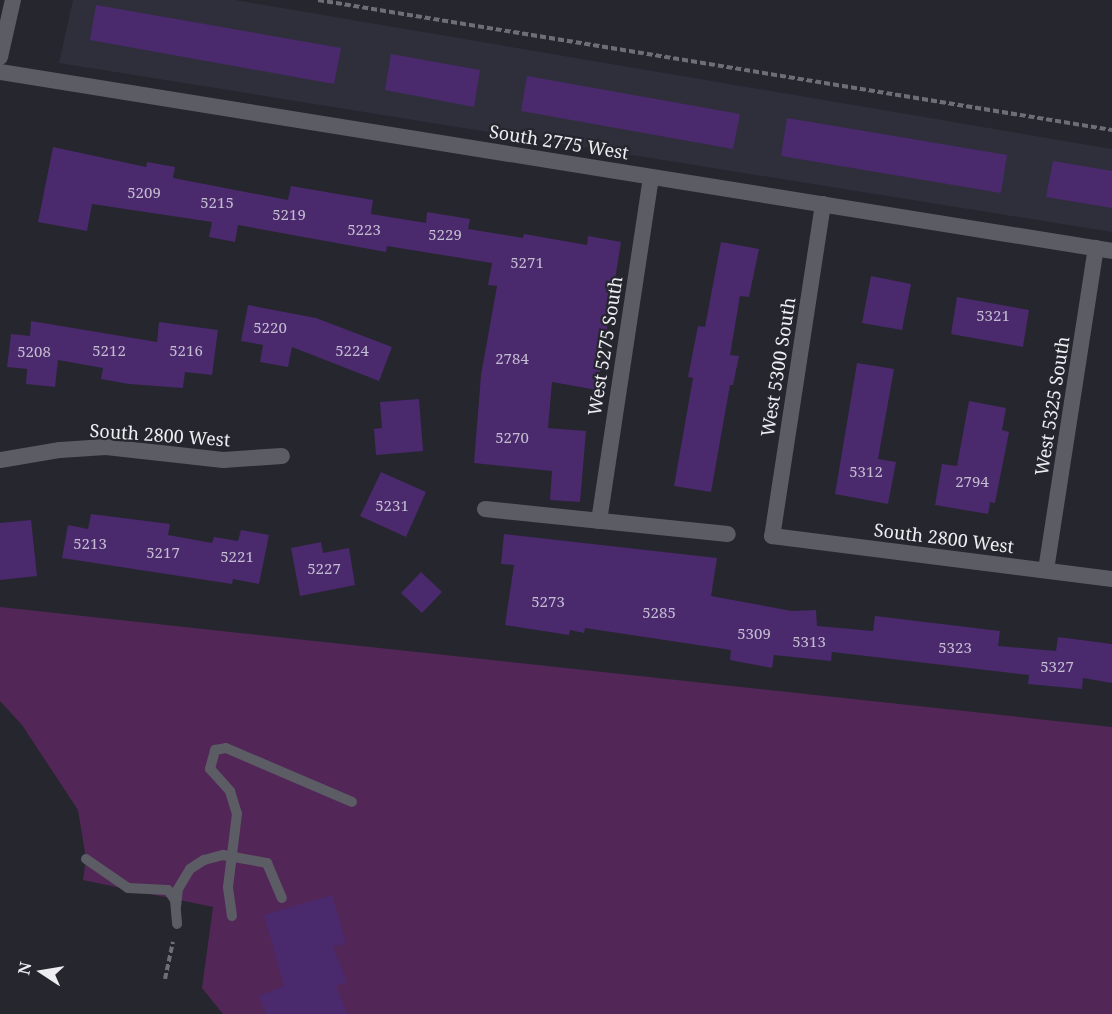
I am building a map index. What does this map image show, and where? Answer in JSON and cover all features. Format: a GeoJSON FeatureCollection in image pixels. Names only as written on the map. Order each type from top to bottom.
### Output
{"type":"FeatureCollection","features":[{"type":"Feature","properties":{"kind":"street"},"geometry":{"type":"LineString","coordinates":[[0,57],[14,0]]}},
{"type":"Feature","properties":{"kind":"street","name":"South 2775 West"},"geometry":{"type":"LineString","coordinates":[[0,72],[1104,250]]}},
{"type":"Feature","properties":{"kind":"street","name":"West 5275 South"},"geometry":{"type":"LineString","coordinates":[[599,521],[651,177]]}},
{"type":"Feature","properties":{"kind":"street","name":"West 5300 South"},"geometry":{"type":"LineString","coordinates":[[772,536],[823,204]]}},
{"type":"Feature","properties":{"kind":"street","name":"West 5325 South"},"geometry":{"type":"LineString","coordinates":[[1046,570],[1104,250]]}},
{"type":"Feature","properties":{"kind":"street","name":"South 2800 West"},"geometry":{"type":"LineString","coordinates":[[0,460],[60,450],[106,447],[223,460],[282,456]]}},
{"type":"Feature","properties":{"kind":"street"},"geometry":{"type":"LineString","coordinates":[[485,509],[728,534]]}},
{"type":"Feature","properties":{"kind":"street","name":"South 2800 West"},"geometry":{"type":"LineString","coordinates":[[772,536],[1112,579]]}},
{"type":"Feature","properties":{"kind":"lane"},"geometry":{"type":"LineString","coordinates":[[232,916],[228,887],[233,855],[236,804],[230,791],[210,769],[215,750],[226,748],[352,802]]}},
{"type":"Feature","properties":{"kind":"lane"},"geometry":{"type":"LineString","coordinates":[[177,924],[178,889],[190,869],[213,857],[233,855],[267,863],[282,898]]}},
{"type":"Feature","properties":{"kind":"lane"},"geometry":{"type":"LineString","coordinates":[[86,860],[128,888],[168,890],[176,907]]}},
{"type":"Feature","properties":{"kind":"path"},"geometry":{"type":"LineString","coordinates":[[318,0],[1112,130]]}},
{"type":"Feature","properties":{"kind":"path"},"geometry":{"type":"LineString","coordinates":[[165,979],[177,924]]}},
{"type":"Feature","properties":{"kind":"shaded area"},"geometry":{"type":"Polygon","coordinates":[[[73,0],[235,0],[1112,149],[1112,232],[59,63],[73,0]]]}},
{"type":"Feature","properties":{"kind":"shaded area"},"geometry":{"type":"Polygon","coordinates":[[[0,607],[1112,727],[1112,1014],[223,1014],[202,988],[213,907],[83,880],[86,859],[78,810],[22,725],[0,701],[0,607]]]}},
{"type":"Feature","properties":{"kind":"building"},"geometry":{"type":"Polygon","coordinates":[[[96,5],[341,48],[334,84],[90,40],[96,5]]]}},
{"type":"Feature","properties":{"kind":"building"},"geometry":{"type":"Polygon","coordinates":[[[391,54],[480,70],[474,107],[385,90],[391,54]]]}},
{"type":"Feature","properties":{"kind":"building"},"geometry":{"type":"Polygon","coordinates":[[[527,76],[740,114],[733,149],[521,111],[527,76]]]}},
{"type":"Feature","properties":{"kind":"building"},"geometry":{"type":"Polygon","coordinates":[[[787,118],[1007,155],[1001,193],[781,156],[787,118]]]}},
{"type":"Feature","properties":{"kind":"building"},"geometry":{"type":"Polygon","coordinates":[[[53,147],[146,167],[147,162],[175,167],[173,178],[288,200],[291,186],[373,200],[371,214],[426,223],[427,212],[470,219],[468,229],[523,238],[524,234],[587,245],[588,236],[621,242],[597,390],[552,382],[548,428],[586,431],[580,502],[550,500],[552,471],[474,463],[481,375],[497,286],[488,285],[492,263],[387,246],[386,252],[238,225],[235,242],[209,237],[212,222],[92,204],[87,231],[38,222],[53,147]]]}},
{"type":"Feature","properties":{"kind":"building"},"geometry":{"type":"Polygon","coordinates":[[[1053,161],[1112,171],[1112,208],[1046,197],[1053,161]]]}},
{"type":"Feature","properties":{"kind":"building"},"geometry":{"type":"Polygon","coordinates":[[[721,242],[759,249],[749,297],[740,296],[730,355],[739,356],[733,385],[730,385],[711,492],[674,486],[693,378],[688,377],[698,326],[705,327],[721,242]]]}},
{"type":"Feature","properties":{"kind":"building"},"geometry":{"type":"Polygon","coordinates":[[[871,276],[911,284],[902,330],[862,323],[871,276]]]}},
{"type":"Feature","properties":{"kind":"building"},"geometry":{"type":"Polygon","coordinates":[[[957,297],[1029,310],[1023,347],[951,334],[957,297]]]}},
{"type":"Feature","properties":{"kind":"building"},"geometry":{"type":"Polygon","coordinates":[[[248,305],[316,318],[392,347],[379,381],[292,347],[288,367],[260,362],[263,345],[241,341],[248,305]]]}},
{"type":"Feature","properties":{"kind":"building"},"geometry":{"type":"Polygon","coordinates":[[[31,321],[157,342],[159,322],[218,330],[212,375],[185,372],[183,388],[129,384],[101,379],[103,368],[58,360],[55,387],[26,384],[27,369],[7,367],[11,334],[30,336],[31,321]]]}},
{"type":"Feature","properties":{"kind":"building"},"geometry":{"type":"Polygon","coordinates":[[[857,363],[894,369],[878,459],[896,462],[888,504],[835,494],[857,363]]]}},
{"type":"Feature","properties":{"kind":"building"},"geometry":{"type":"Polygon","coordinates":[[[419,399],[423,451],[376,455],[374,429],[382,428],[380,402],[419,399]]]}},
{"type":"Feature","properties":{"kind":"building"},"geometry":{"type":"Polygon","coordinates":[[[969,401],[1006,408],[1002,430],[1009,432],[995,503],[990,502],[988,514],[935,505],[942,464],[957,466],[969,401]]]}},
{"type":"Feature","properties":{"kind":"building"},"geometry":{"type":"Polygon","coordinates":[[[381,472],[426,492],[406,537],[360,516],[381,472]]]}},
{"type":"Feature","properties":{"kind":"building"},"geometry":{"type":"Polygon","coordinates":[[[91,514],[170,524],[168,535],[212,543],[214,537],[238,541],[241,530],[269,535],[259,584],[233,579],[232,584],[62,558],[68,525],[88,529],[91,514]]]}},
{"type":"Feature","properties":{"kind":"building"},"geometry":{"type":"Polygon","coordinates":[[[31,520],[37,576],[0,580],[0,523],[31,520]]]}},
{"type":"Feature","properties":{"kind":"building"},"geometry":{"type":"Polygon","coordinates":[[[504,534],[717,558],[711,596],[792,611],[816,610],[817,626],[873,631],[875,616],[1000,631],[998,646],[1056,651],[1058,637],[1112,644],[1112,683],[1083,678],[1082,689],[1028,684],[1029,675],[832,652],[831,661],[774,655],[772,668],[730,660],[731,650],[585,628],[584,633],[570,630],[569,635],[505,625],[514,565],[501,564],[504,534]]]}},
{"type":"Feature","properties":{"kind":"building"},"geometry":{"type":"Polygon","coordinates":[[[321,542],[323,553],[349,548],[355,585],[300,596],[291,548],[321,542]]]}},
{"type":"Feature","properties":{"kind":"building"},"geometry":{"type":"Polygon","coordinates":[[[421,572],[442,592],[422,613],[401,593],[421,572]]]}},
{"type":"Feature","properties":{"kind":"building"},"geometry":{"type":"Polygon","coordinates":[[[332,895],[346,943],[333,947],[347,982],[336,986],[347,1014],[266,1014],[259,996],[284,986],[264,915],[332,895]]]}}]}
